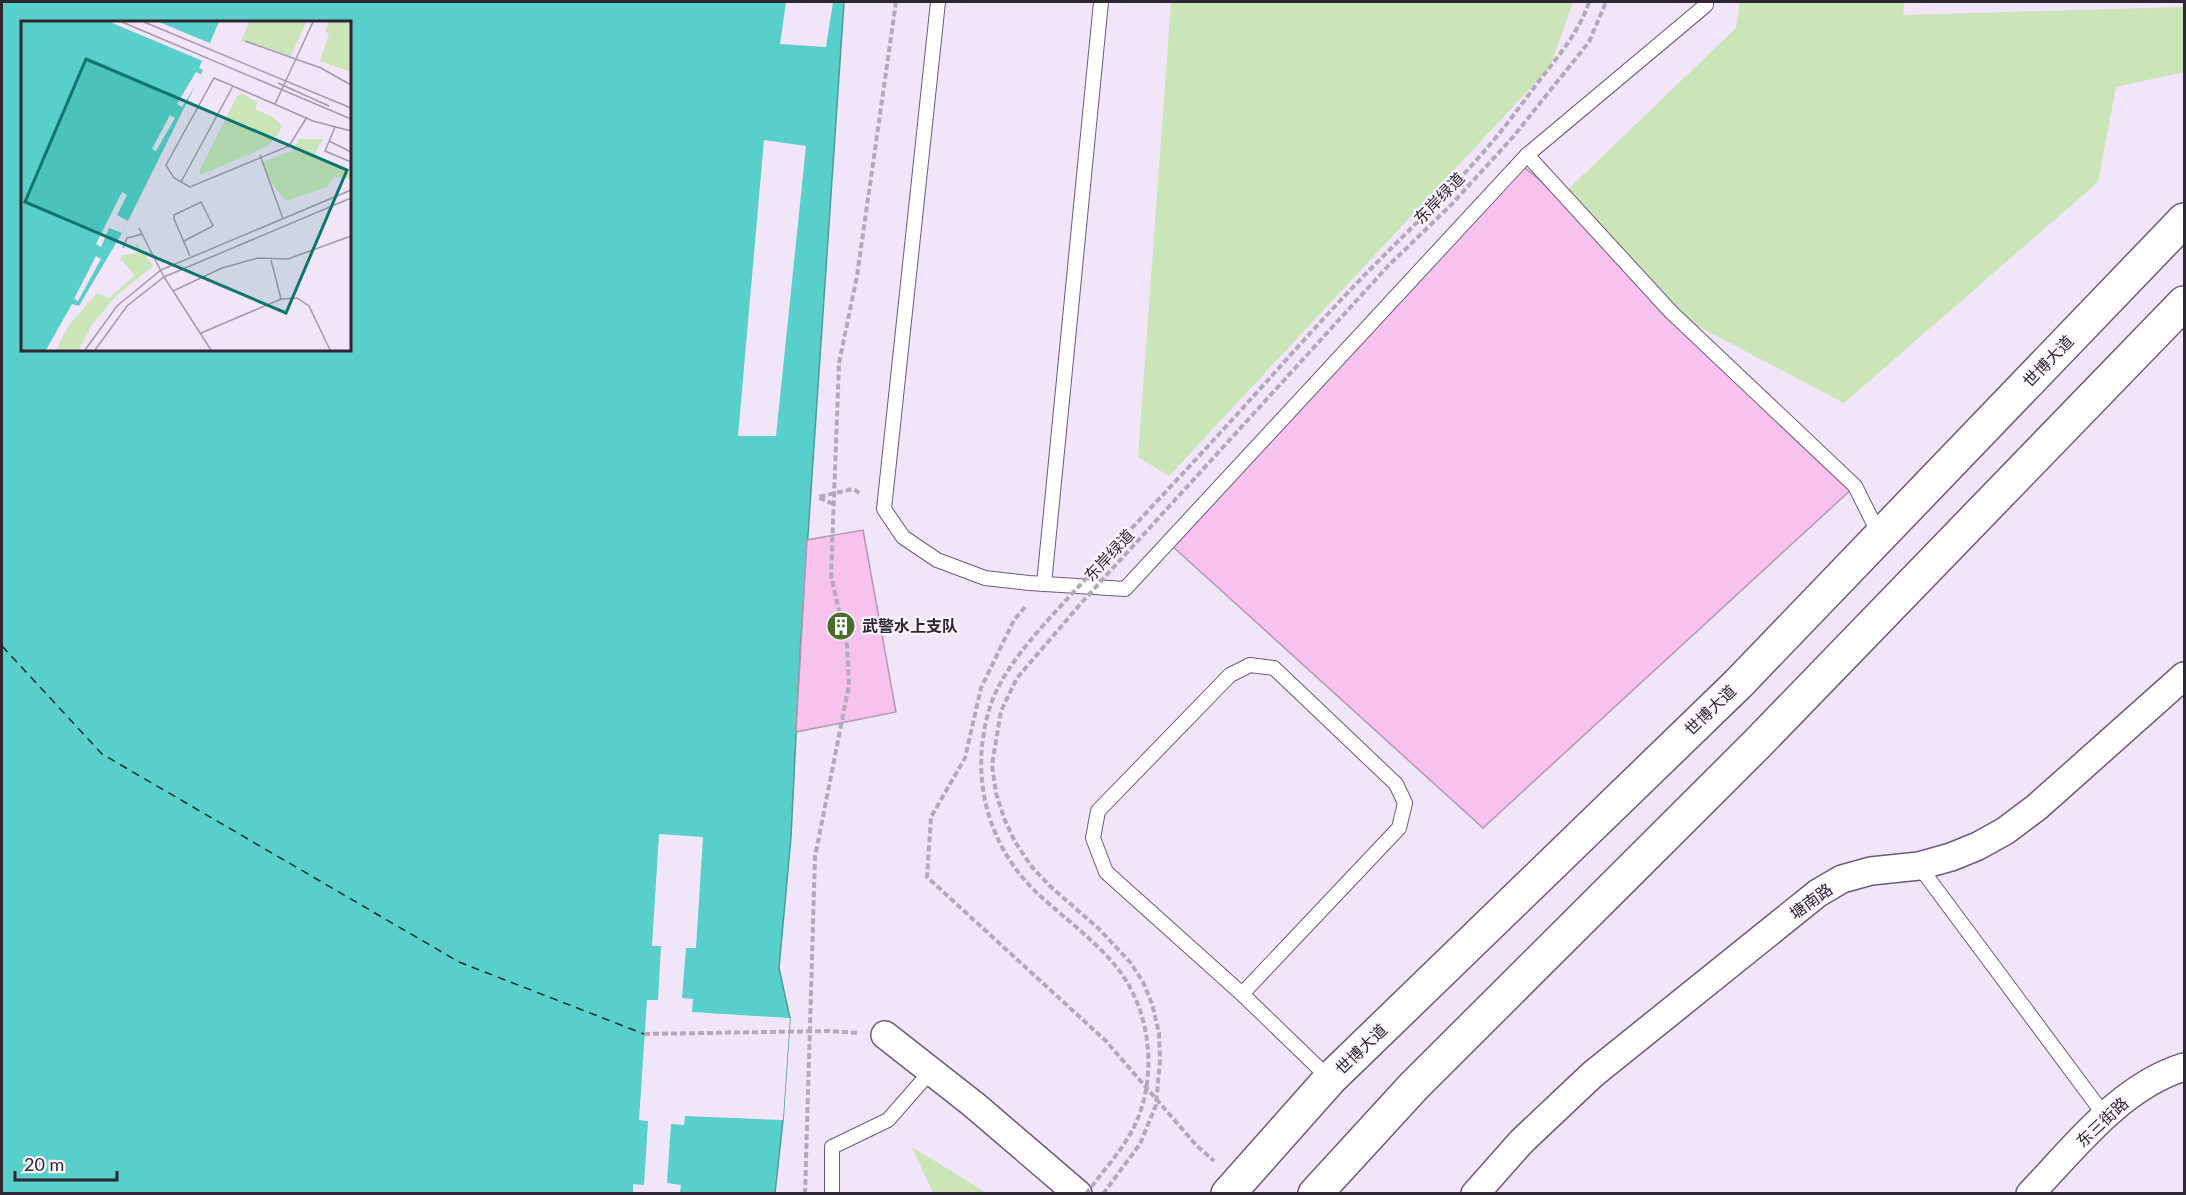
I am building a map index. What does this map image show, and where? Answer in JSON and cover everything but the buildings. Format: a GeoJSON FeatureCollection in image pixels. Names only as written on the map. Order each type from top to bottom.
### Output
{"type":"FeatureCollection","features":[{"type":"Feature","properties":{"kind":"main road","name":"世博大道"},"geometry":{"type":"LineString","coordinates":[[1233,1187],[1330,1079],[1738,684],[2184,220]]}},
{"type":"Feature","properties":{"kind":"main road"},"geometry":{"type":"LineString","coordinates":[[1315,1194],[1414,1086],[1757,744],[2184,303]]}},
{"type":"Feature","properties":{"kind":"street","name":"塘南路"},"geometry":{"type":"LineString","coordinates":[[1475,1194],[1522,1141],[1593,1074],[1818,893],[1842,879],[1871,871],[1919,866],[1951,857],[1978,846],[2005,831],[2037,807],[2184,676]]}},
{"type":"Feature","properties":{"kind":"street"},"geometry":{"type":"LineString","coordinates":[[885,1035],[932,1071],[1078,1194]]}},
{"type":"Feature","properties":{"kind":"street","name":"东三街路"},"geometry":{"type":"LineString","coordinates":[[2030,1194],[2105,1116],[2141,1088],[2184,1066]]}},
{"type":"Feature","properties":{"kind":"lane"},"geometry":{"type":"LineString","coordinates":[[938,2],[884,509],[903,537],[937,560],[985,578],[1125,589],[1527,155],[1706,5],[1706,2]]}},
{"type":"Feature","properties":{"kind":"lane"},"geometry":{"type":"LineString","coordinates":[[1044,584],[1101,2]]}},
{"type":"Feature","properties":{"kind":"lane"},"geometry":{"type":"LineString","coordinates":[[1527,155],[1671,312],[1855,486],[1880,536]]}},
{"type":"Feature","properties":{"kind":"lane"},"geometry":{"type":"LineString","coordinates":[[1242,994],[1399,828],[1404,803],[1396,784],[1274,668],[1250,665],[1230,675],[1098,811],[1092,838],[1106,872],[1242,994],[1330,1079]]}},
{"type":"Feature","properties":{"kind":"lane"},"geometry":{"type":"LineString","coordinates":[[1919,866],[2105,1116]]}},
{"type":"Feature","properties":{"kind":"lane"},"geometry":{"type":"LineString","coordinates":[[832,1194],[832,1147],[888,1120],[932,1071]]}},
{"type":"Feature","properties":{"kind":"path"},"geometry":{"type":"LineString","coordinates":[[805,1194],[815,857],[849,685],[847,645],[831,576],[839,363],[857,276],[896,2]]}},
{"type":"Feature","properties":{"kind":"path"},"geometry":{"type":"LineString","coordinates":[[1086,1194],[1128,1138],[1142,1107],[1148,1075],[1144,1021],[1132,990],[1113,962],[1027,882],[1008,858],[999,842],[987,810],[981,775],[983,735],[996,692],[1018,656],[1108,555],[1312,330],[1487,148],[1580,27],[1589,2]]}},
{"type":"Feature","properties":{"kind":"path","name":"东岸绿道"},"geometry":{"type":"LineString","coordinates":[[1103,1194],[1140,1144],[1152,1114],[1159,1084],[1159,1033],[1148,993],[1130,962],[1098,928],[1051,887],[1032,867],[1015,842],[996,793],[992,765],[1001,711],[1017,678],[1083,601],[1388,266],[1451,204],[1513,137],[1589,42],[1606,2]]}},
{"type":"Feature","properties":{"kind":"path"},"geometry":{"type":"LineString","coordinates":[[833,504],[818,497],[853,489]]}},
{"type":"Feature","properties":{"kind":"path"},"geometry":{"type":"LineString","coordinates":[[1044,584],[1014,620],[981,688],[965,758],[931,817],[927,877],[1106,1041],[1233,1187]]}},
{"type":"Feature","properties":{"kind":"path"},"geometry":{"type":"LineString","coordinates":[[644,1034],[829,1031],[885,1035]]}},
{"type":"Feature","properties":{"kind":"shaded area"},"geometry":{"type":"Polygon","coordinates":[[[2,2],[844,2],[800,653],[791,837],[779,968],[790,1018],[775,1193],[2,1194],[2,2]]]}},
{"type":"Feature","properties":{"kind":"shaded area"},"geometry":{"type":"Polygon","coordinates":[[[1171,2],[1573,2],[1550,67],[1169,476],[1138,457],[1171,2]]]}},
{"type":"Feature","properties":{"kind":"shaded area"},"geometry":{"type":"Polygon","coordinates":[[[1740,2],[1904,2],[1903,15],[2184,7],[2184,72],[2116,87],[2098,182],[1844,403],[1671,312],[1560,197],[1736,28],[1740,2]]]}},
{"type":"Feature","properties":{"kind":"shaded area"},"geometry":{"type":"Polygon","coordinates":[[[912,1147],[987,1193],[933,1193],[912,1147]]]}},
{"type":"Feature","properties":{"kind":"pier"},"geometry":{"type":"Polygon","coordinates":[[[786,2],[833,2],[826,47],[780,44],[786,2]]]}},
{"type":"Feature","properties":{"kind":"pier"},"geometry":{"type":"Polygon","coordinates":[[[764,140],[806,146],[776,436],[738,436],[764,140]]]}},
{"type":"Feature","properties":{"kind":"pier"},"geometry":{"type":"Polygon","coordinates":[[[659,834],[703,837],[696,948],[686,948],[682,998],[693,999],[692,1012],[790,1018],[783,1120],[685,1116],[684,1125],[671,1124],[667,1183],[681,1185],[680,1193],[633,1193],[633,1184],[644,1185],[648,1121],[639,1120],[647,1000],[658,1000],[661,946],[652,946],[659,834]]]}},
{"type":"Feature","properties":{"kind":"ferry route"},"geometry":{"type":"LineString","coordinates":[[2,646],[102,754],[459,962],[644,1034]]}},
{"type":"Feature","properties":{"kind":"place","name":"武警水上支队"},"geometry":{"type":"Point","coordinates":[841,626]}}]}
